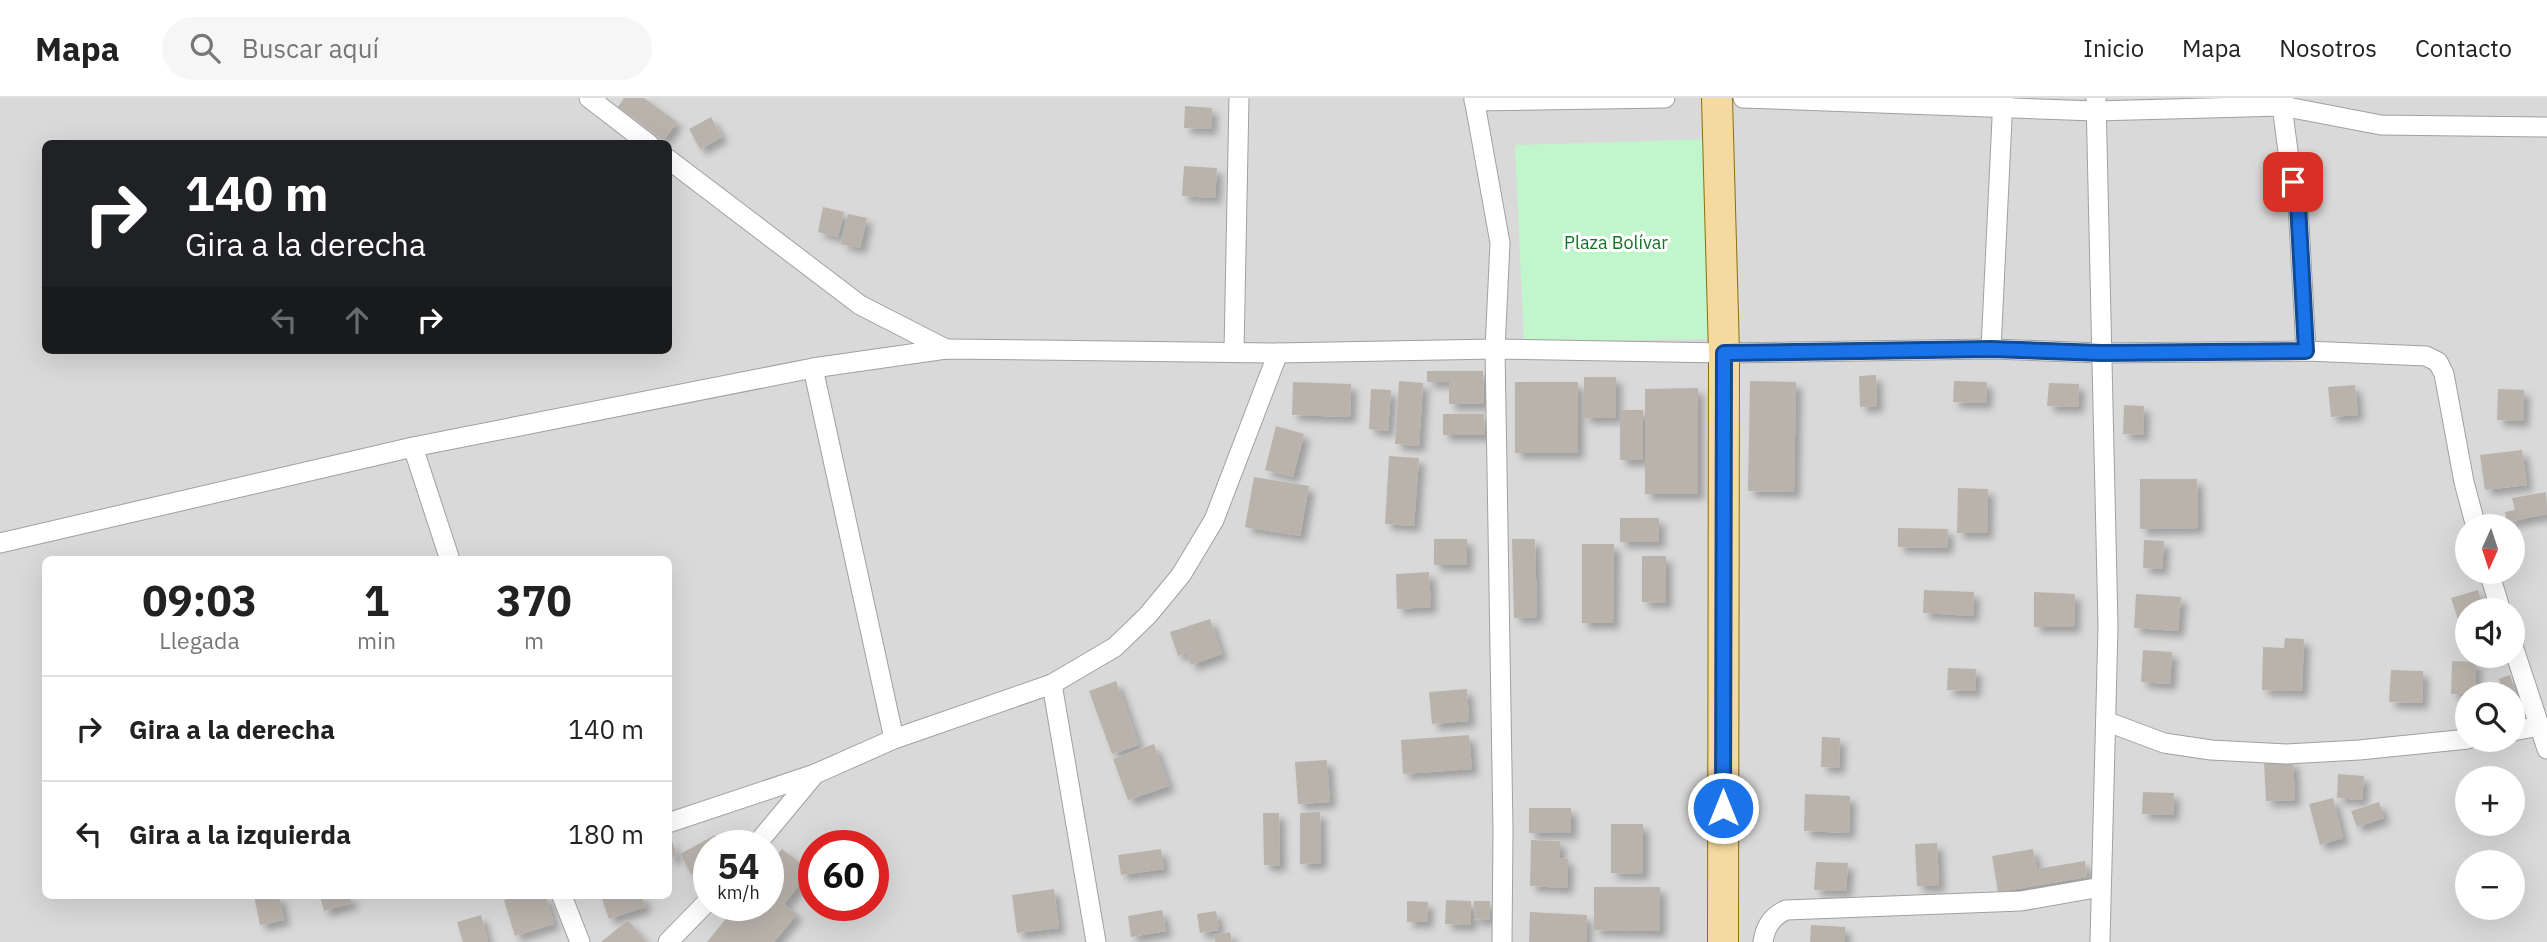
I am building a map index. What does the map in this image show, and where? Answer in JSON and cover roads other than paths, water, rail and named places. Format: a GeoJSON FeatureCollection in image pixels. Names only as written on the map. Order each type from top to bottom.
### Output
{"type":"FeatureCollection","features":[{"type":"Feature","properties":{"kind":"main road"},"geometry":{"type":"LineString","coordinates":[[1717,98],[1724,353],[1723,942]]}},
{"type":"Feature","properties":{"kind":"street"},"geometry":{"type":"LineString","coordinates":[[589,98],[644,140]]}},
{"type":"Feature","properties":{"kind":"street"},"geometry":{"type":"LineString","coordinates":[[1234,351],[1239,98]]}},
{"type":"Feature","properties":{"kind":"street"},"geometry":{"type":"LineString","coordinates":[[1502,942],[1503,830],[1495,349],[1500,243],[1474,100],[1665,98]]}},
{"type":"Feature","properties":{"kind":"street"},"geometry":{"type":"LineString","coordinates":[[1743,98],[2095,104],[2282,102],[2381,125],[2547,127]]}},
{"type":"Feature","properties":{"kind":"street"},"geometry":{"type":"LineString","coordinates":[[2282,102],[2298,204],[2306,351]]}},
{"type":"Feature","properties":{"kind":"street"},"geometry":{"type":"LineString","coordinates":[[1991,349],[2003,103]]}},
{"type":"Feature","properties":{"kind":"street"},"geometry":{"type":"LineString","coordinates":[[2095,104],[2108,626],[2108,722],[2100,942]]}},
{"type":"Feature","properties":{"kind":"street"},"geometry":{"type":"LineString","coordinates":[[672,162],[860,305],[946,349]]}},
{"type":"Feature","properties":{"kind":"street"},"geometry":{"type":"LineString","coordinates":[[0,543],[413,447],[813,368],[946,349],[1278,353],[1495,349],[1724,353],[1991,349],[2101,353],[2306,351],[2420,355],[2438,362],[2444,374],[2473,514]]}},
{"type":"Feature","properties":{"kind":"street"},"geometry":{"type":"LineString","coordinates":[[672,822],[816,774],[894,739],[1052,684],[1115,648],[1148,615],[1181,575],[1214,520],[1278,353]]}},
{"type":"Feature","properties":{"kind":"street"},"geometry":{"type":"LineString","coordinates":[[813,368],[894,739]]}},
{"type":"Feature","properties":{"kind":"street"},"geometry":{"type":"LineString","coordinates":[[413,447],[449,556]]}},
{"type":"Feature","properties":{"kind":"street"},"geometry":{"type":"LineString","coordinates":[[2520,668],[2547,749]]}},
{"type":"Feature","properties":{"kind":"street"},"geometry":{"type":"LineString","coordinates":[[1052,684],[1096,942]]}},
{"type":"Feature","properties":{"kind":"street"},"geometry":{"type":"LineString","coordinates":[[2108,722],[2164,743],[2211,750],[2298,753],[2455,740]]}},
{"type":"Feature","properties":{"kind":"street"},"geometry":{"type":"LineString","coordinates":[[2525,729],[2539,726]]}},
{"type":"Feature","properties":{"kind":"street"},"geometry":{"type":"LineString","coordinates":[[769,830],[816,774]]}},
{"type":"Feature","properties":{"kind":"street"},"geometry":{"type":"LineString","coordinates":[[1763,942],[1770,922],[1776,914],[1786,910],[1870,909],[2021,901],[2101,887]]}},
{"type":"Feature","properties":{"kind":"street"},"geometry":{"type":"LineString","coordinates":[[563,899],[580,942]]}},
{"type":"Feature","properties":{"kind":"street"},"geometry":{"type":"LineString","coordinates":[[668,942],[693,916]]}},
{"type":"Feature","properties":{"kind":"park label","name":"Plaza Bolívar"},"geometry":{"type":"Point","coordinates":[1616,242]}}]}
